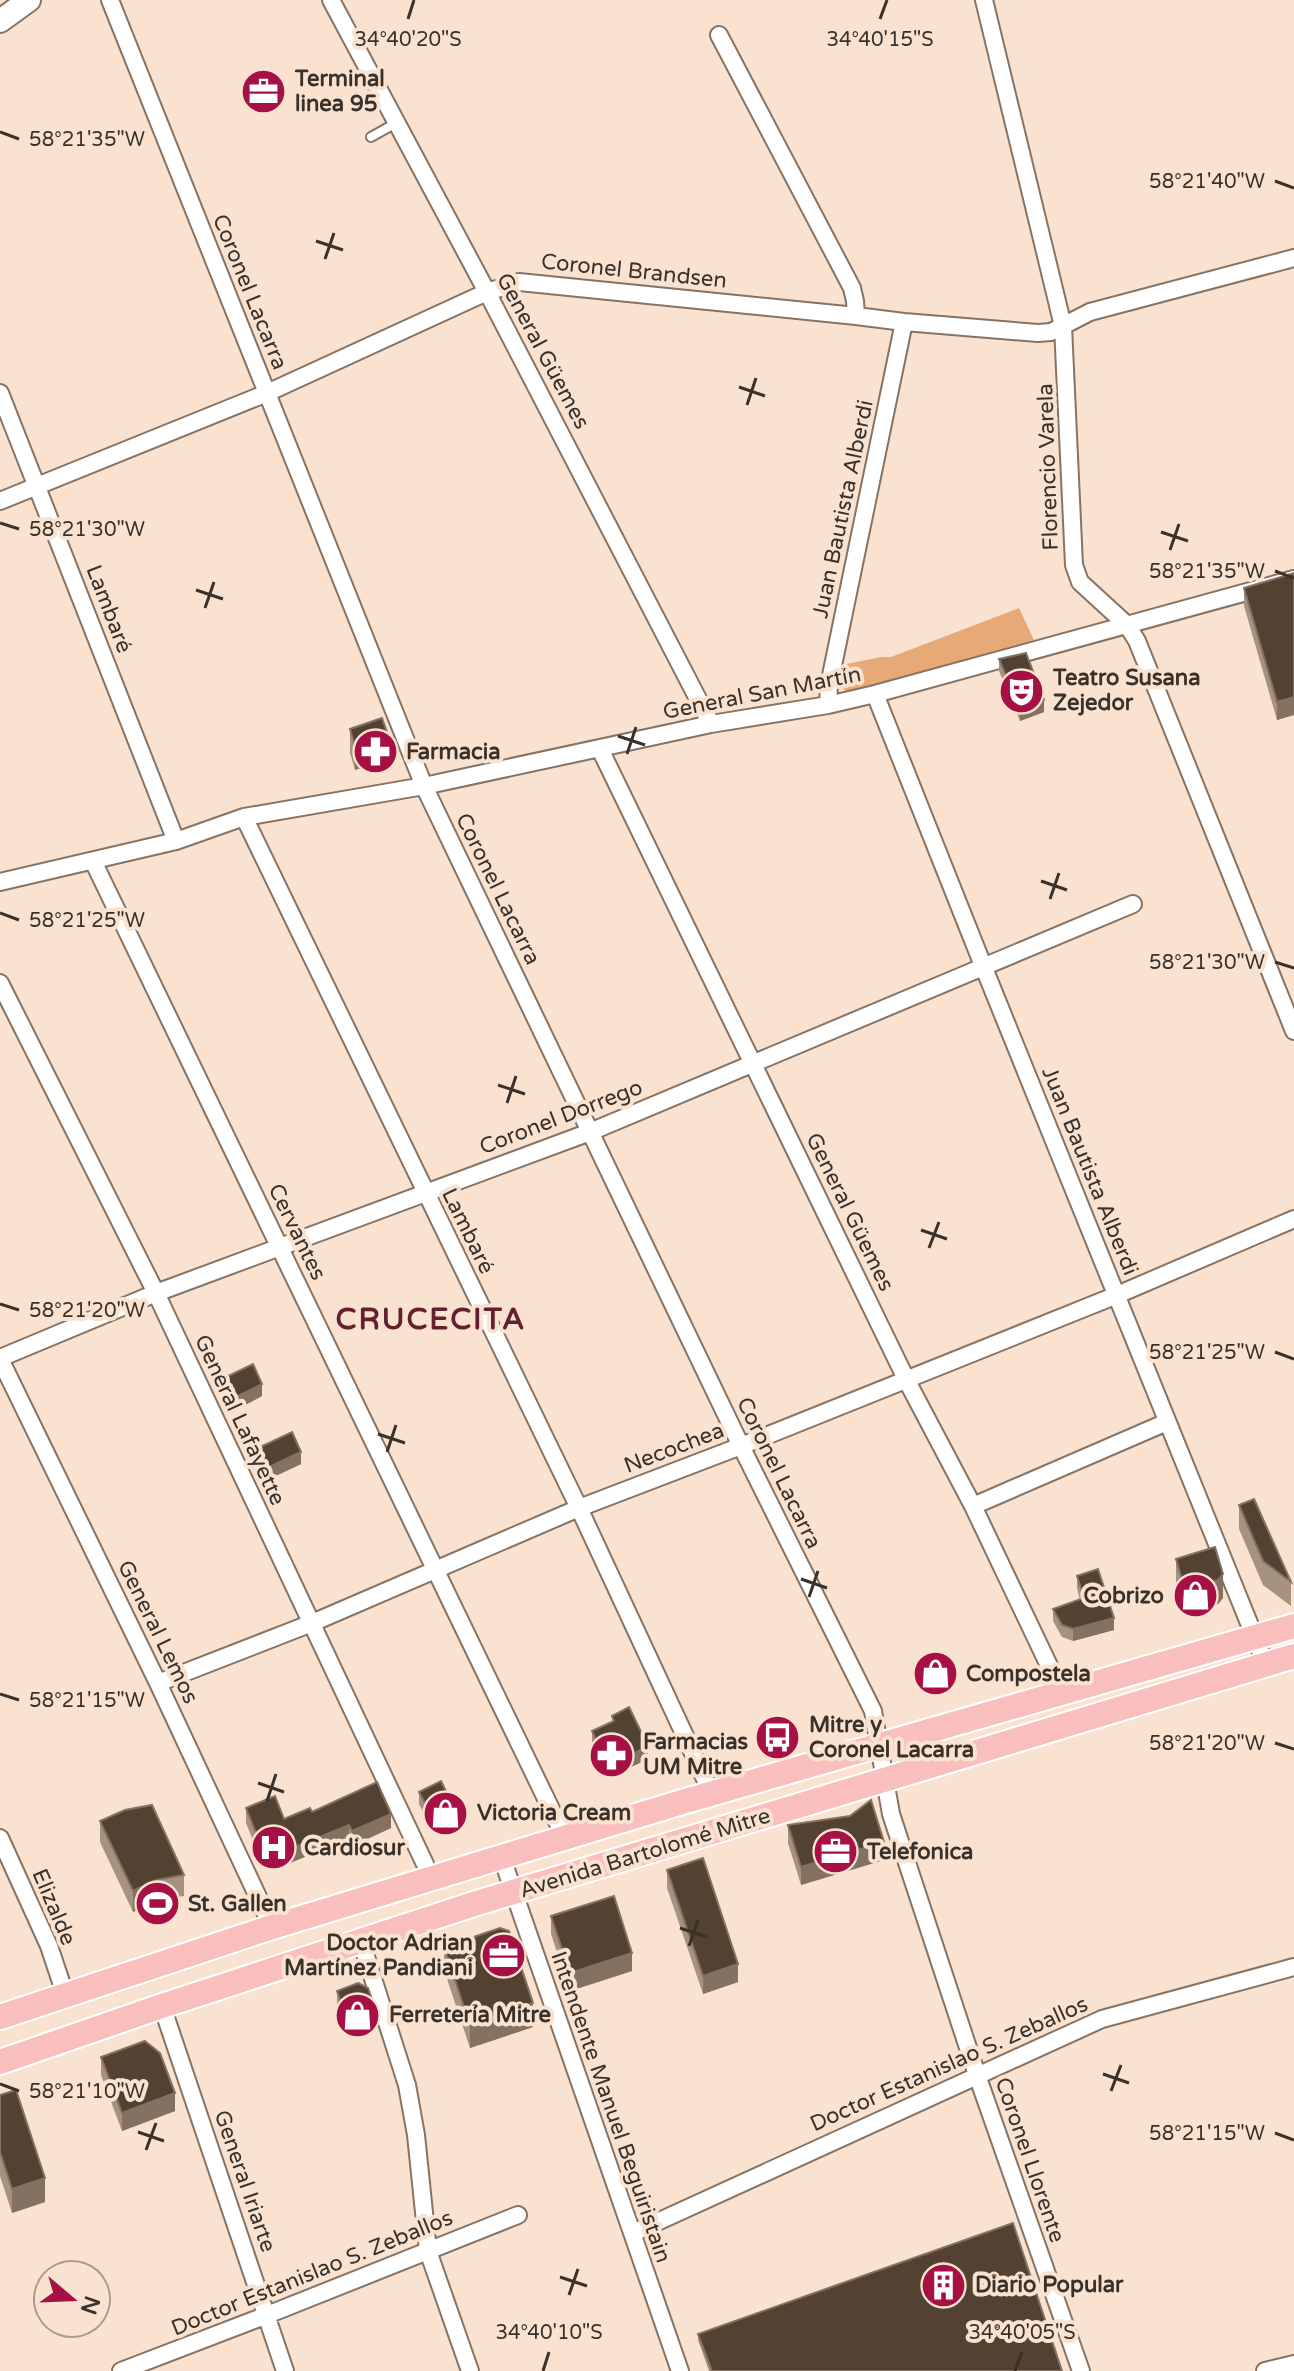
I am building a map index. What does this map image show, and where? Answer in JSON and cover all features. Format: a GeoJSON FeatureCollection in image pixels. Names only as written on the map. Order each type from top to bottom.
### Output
{"type":"FeatureCollection","features":[{"type":"Feature","properties":{"kind":"main road"},"geometry":{"type":"LineString","coordinates":[[0,21],[29,0]]}},
{"type":"Feature","properties":{"kind":"main road","name":"Avenida Bartolomé Mitre"},"geometry":{"type":"LineString","coordinates":[[0,2017],[272,1927],[565,1838],[879,1744],[1294,1626]]}},
{"type":"Feature","properties":{"kind":"main road","name":"Avenida Bartolomé Mitre"},"geometry":{"type":"LineString","coordinates":[[0,2062],[361,1941],[886,1778],[1294,1656]]}},
{"type":"Feature","properties":{"kind":"street","name":"Coronel Lacarra"},"geometry":{"type":"LineString","coordinates":[[110,0],[424,786],[741,1446],[873,1711],[886,1778]]}},
{"type":"Feature","properties":{"kind":"street","name":"General Güemes"},"geometry":{"type":"LineString","coordinates":[[331,0],[487,292],[711,724]]}},
{"type":"Feature","properties":{"kind":"street","name":"Florencio Varela"},"geometry":{"type":"LineString","coordinates":[[984,0],[1063,326],[1074,565],[1080,582],[1127,625],[1137,641],[1294,1031]]}},
{"type":"Feature","properties":{"kind":"street"},"geometry":{"type":"LineString","coordinates":[[719,35],[852,288],[856,316]]}},
{"type":"Feature","properties":{"kind":"street","name":"Coronel Brandsen"},"geometry":{"type":"LineString","coordinates":[[0,501],[267,393],[487,292],[524,281],[904,322],[1038,333],[1051,332],[1090,312],[1294,258]]}},
{"type":"Feature","properties":{"kind":"street","name":"Juan Bautista Alberdi"},"geometry":{"type":"LineString","coordinates":[[828,705],[829,685],[904,322]]}},
{"type":"Feature","properties":{"kind":"street","name":"Lambaré"},"geometry":{"type":"LineString","coordinates":[[0,393],[176,841]]}},
{"type":"Feature","properties":{"kind":"street","name":"General San Martín"},"geometry":{"type":"LineString","coordinates":[[0,882],[176,841],[244,817],[424,786],[711,724],[875,694],[1294,579]]}},
{"type":"Feature","properties":{"kind":"street","name":"Juan Bautista Alberdi"},"geometry":{"type":"LineString","coordinates":[[875,694],[1266,1665]]}},
{"type":"Feature","properties":{"kind":"street","name":"General Güemes"},"geometry":{"type":"LineString","coordinates":[[600,749],[1062,1693]]}},
{"type":"Feature","properties":{"kind":"street","name":"Lambaré"},"geometry":{"type":"LineString","coordinates":[[244,817],[579,1508],[712,1794]]}},
{"type":"Feature","properties":{"kind":"street","name":"Cervantes"},"geometry":{"type":"LineString","coordinates":[[93,861],[565,1838]]}},
{"type":"Feature","properties":{"kind":"street","name":"Coronel Dorrego"},"geometry":{"type":"LineString","coordinates":[[0,1359],[156,1293],[590,1132],[1133,904]]}},
{"type":"Feature","properties":{"kind":"street","name":"General Lafayette"},"geometry":{"type":"LineString","coordinates":[[0,983],[156,1293],[432,1879]]}},
{"type":"Feature","properties":{"kind":"street","name":"Necochea"},"geometry":{"type":"LineString","coordinates":[[158,1683],[312,1623],[579,1508],[907,1381],[1294,1219]]}},
{"type":"Feature","properties":{"kind":"street","name":"General Lemos"},"geometry":{"type":"LineString","coordinates":[[0,1359],[158,1683],[272,1927]]}},
{"type":"Feature","properties":{"kind":"street"},"geometry":{"type":"LineString","coordinates":[[973,1506],[1167,1422]]}},
{"type":"Feature","properties":{"kind":"street","name":"Coronel Llorente"},"geometry":{"type":"LineString","coordinates":[[886,1778],[891,1814],[977,2075],[1081,2371]]}},
{"type":"Feature","properties":{"kind":"street","name":"Elizalde"},"geometry":{"type":"LineString","coordinates":[[0,1838],[49,1946],[65,1994]]}},
{"type":"Feature","properties":{"kind":"street","name":"Intendente Manuel Beguiristain"},"geometry":{"type":"LineString","coordinates":[[502,1858],[680,2371]]}},
{"type":"Feature","properties":{"kind":"street"},"geometry":{"type":"LineString","coordinates":[[361,1941],[407,2085],[416,2135],[428,2251],[470,2371]]}},
{"type":"Feature","properties":{"kind":"street","name":"Doctor Estanislao S. Zeballos"},"geometry":{"type":"LineString","coordinates":[[633,2233],[1102,2019],[1294,1967]]}},
{"type":"Feature","properties":{"kind":"street","name":"General Iriarte"},"geometry":{"type":"LineString","coordinates":[[162,2006],[285,2371]]}},
{"type":"Feature","properties":{"kind":"street","name":"Doctor Estanislao S. Zeballos"},"geometry":{"type":"LineString","coordinates":[[121,2371],[518,2215]]}},
{"type":"Feature","properties":{"kind":"street"},"geometry":{"type":"LineString","coordinates":[[1265,2371],[1294,2364]]}},
{"type":"Feature","properties":{"kind":"lane"},"geometry":{"type":"LineString","coordinates":[[371,137],[397,123]]}},
{"type":"Feature","properties":{"kind":"shaded area"},"geometry":{"type":"Polygon","coordinates":[[[1019,608],[1034,640],[849,693],[838,685],[842,665],[891,657],[1019,608]]]}},
{"type":"Feature","properties":{"kind":"building"},"geometry":{"type":"Polygon","coordinates":[[[1294,573],[1294,697],[1277,702],[1244,588],[1294,573]]]}},
{"type":"Feature","properties":{"kind":"building","name":"Teatro Susana Zejedor"},"geometry":{"type":"Polygon","coordinates":[[[1026,653],[1044,700],[1020,709],[999,659],[1026,653]]]}},
{"type":"Feature","properties":{"kind":"building"},"geometry":{"type":"Polygon","coordinates":[[[382,718],[388,735],[355,746],[350,729],[382,718]]]}},
{"type":"Feature","properties":{"kind":"building"},"geometry":{"type":"Polygon","coordinates":[[[253,1364],[262,1384],[234,1398],[224,1378],[253,1364]]]}},
{"type":"Feature","properties":{"kind":"building"},"geometry":{"type":"Polygon","coordinates":[[[292,1432],[301,1452],[265,1469],[256,1449],[292,1432]]]}},
{"type":"Feature","properties":{"kind":"building"},"geometry":{"type":"Polygon","coordinates":[[[1254,1499],[1291,1582],[1263,1561],[1239,1505],[1254,1499]]]}},
{"type":"Feature","properties":{"kind":"building"},"geometry":{"type":"Polygon","coordinates":[[[1215,1547],[1223,1574],[1218,1580],[1185,1590],[1176,1559],[1215,1547]]]}},
{"type":"Feature","properties":{"kind":"building"},"geometry":{"type":"Polygon","coordinates":[[[1098,1569],[1114,1618],[1073,1629],[1062,1625],[1053,1609],[1084,1598],[1077,1576],[1098,1569]]]}},
{"type":"Feature","properties":{"kind":"building"},"geometry":{"type":"Polygon","coordinates":[[[629,1707],[648,1746],[631,1755],[606,1760],[592,1731],[614,1721],[612,1716],[629,1707]]]}},
{"type":"Feature","properties":{"kind":"building"},"geometry":{"type":"Polygon","coordinates":[[[441,1781],[455,1810],[440,1817],[429,1811],[419,1792],[441,1781]]]}},
{"type":"Feature","properties":{"kind":"building"},"geometry":{"type":"Polygon","coordinates":[[[377,1782],[391,1814],[352,1831],[349,1825],[275,1855],[262,1848],[246,1808],[275,1796],[284,1819],[310,1808],[312,1812],[377,1782]]]}},
{"type":"Feature","properties":{"kind":"building"},"geometry":{"type":"Polygon","coordinates":[[[871,1800],[884,1842],[801,1867],[788,1825],[850,1816],[871,1800]]]}},
{"type":"Feature","properties":{"kind":"building"},"geometry":{"type":"Polygon","coordinates":[[[152,1805],[184,1875],[156,1880],[133,1891],[100,1821],[125,1810],[152,1805]]]}},
{"type":"Feature","properties":{"kind":"building"},"geometry":{"type":"Polygon","coordinates":[[[703,1858],[738,1964],[703,1976],[667,1870],[703,1858]]]}},
{"type":"Feature","properties":{"kind":"building"},"geometry":{"type":"Polygon","coordinates":[[[614,1896],[632,1953],[570,1973],[551,1916],[614,1896]]]}},
{"type":"Feature","properties":{"kind":"building"},"geometry":{"type":"Polygon","coordinates":[[[500,1928],[509,1931],[533,2003],[470,2025],[444,1947],[500,1928]]]}},
{"type":"Feature","properties":{"kind":"building"},"geometry":{"type":"Polygon","coordinates":[[[358,1983],[368,1988],[377,2014],[349,2024],[337,1991],[358,1983]]]}},
{"type":"Feature","properties":{"kind":"building"},"geometry":{"type":"Polygon","coordinates":[[[145,2041],[160,2053],[175,2093],[122,2113],[101,2057],[145,2041]]]}},
{"type":"Feature","properties":{"kind":"building"},"geometry":{"type":"Polygon","coordinates":[[[16,2090],[45,2178],[12,2189],[0,2152],[0,2095],[16,2090]]]}},
{"type":"Feature","properties":{"kind":"building","name":"Diario Popular"},"geometry":{"type":"Polygon","coordinates":[[[1013,2223],[1062,2371],[712,2371],[698,2334],[1013,2223]]]}},
{"type":"Feature","properties":{"kind":"place","name":"Terminal linea 95"},"geometry":{"type":"Point","coordinates":[264,92]}},
{"type":"Feature","properties":{"kind":"place","name":"Teatro Susana Zejedor"},"geometry":{"type":"Point","coordinates":[1022,691]}},
{"type":"Feature","properties":{"kind":"place","name":"Farmacia"},"geometry":{"type":"Point","coordinates":[375,752]}},
{"type":"Feature","properties":{"kind":"place","name":"Cobrizo"},"geometry":{"type":"Point","coordinates":[1195,1596]}},
{"type":"Feature","properties":{"kind":"place","name":"Compostela"},"geometry":{"type":"Point","coordinates":[935,1674]}},
{"type":"Feature","properties":{"kind":"place","name":"Mitre y Coronel Lacarra"},"geometry":{"type":"Point","coordinates":[778,1738]}},
{"type":"Feature","properties":{"kind":"place","name":"Farmacias UM Mitre"},"geometry":{"type":"Point","coordinates":[612,1755]}},
{"type":"Feature","properties":{"kind":"place","name":"Victoria Cream"},"geometry":{"type":"Point","coordinates":[446,1813]}},
{"type":"Feature","properties":{"kind":"place","name":"Cardiosur"},"geometry":{"type":"Point","coordinates":[273,1848]}},
{"type":"Feature","properties":{"kind":"place","name":"Telefonica"},"geometry":{"type":"Point","coordinates":[836,1852]}},
{"type":"Feature","properties":{"kind":"place","name":"St. Gallen"},"geometry":{"type":"Point","coordinates":[157,1904]}},
{"type":"Feature","properties":{"kind":"place","name":"Doctor Adrian Martínez Pandiani"},"geometry":{"type":"Point","coordinates":[504,1956]}},
{"type":"Feature","properties":{"kind":"place","name":"Ferretería Mitre"},"geometry":{"type":"Point","coordinates":[358,2015]}},
{"type":"Feature","properties":{"kind":"place","name":"Diario Popular"},"geometry":{"type":"Point","coordinates":[944,2285]}},
{"type":"Feature","properties":{"kind":"district","name":"CRUCECITA"},"geometry":{"type":"Point","coordinates":[431,1319]}}]}
